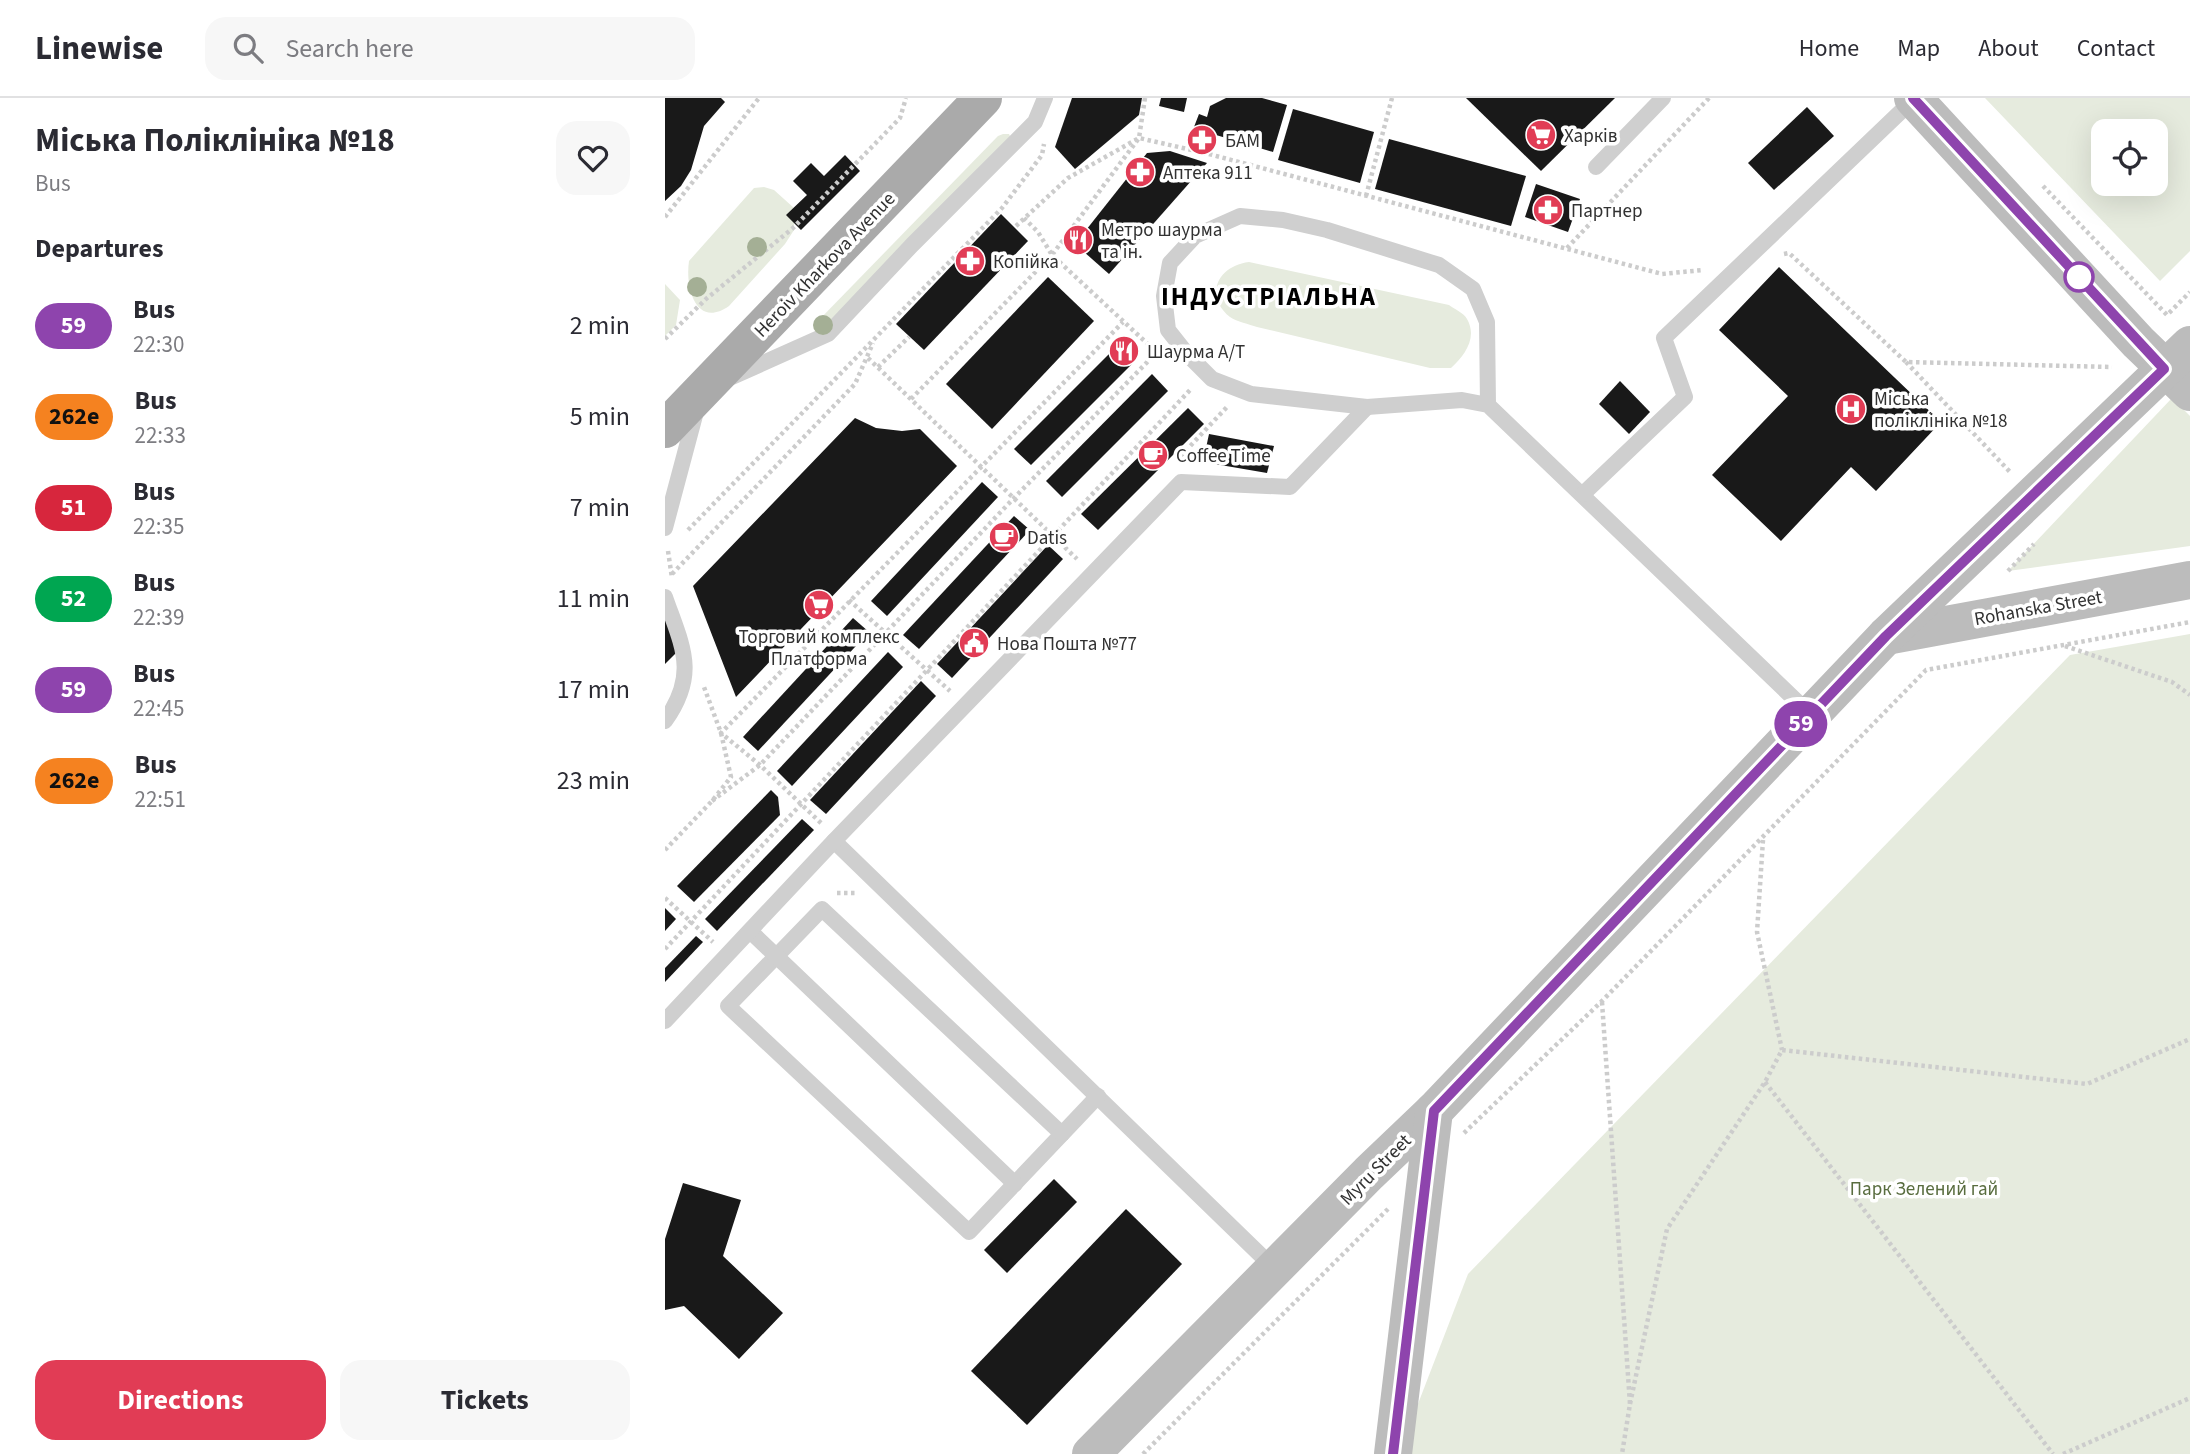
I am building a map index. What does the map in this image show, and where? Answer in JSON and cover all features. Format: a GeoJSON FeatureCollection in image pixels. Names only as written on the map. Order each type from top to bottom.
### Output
{"type":"FeatureCollection","features":[{"type":"Feature","properties":{"kind":"main road","name":"Heroiv Kharkova Avenue"},"geometry":{"type":"LineString","coordinates":[[665,429],[983,98]]}},
{"type":"Feature","properties":{"kind":"street"},"geometry":{"type":"LineString","coordinates":[[1914,99],[2181,369]]}},
{"type":"Feature","properties":{"kind":"street","name":"Myru Street"},"geometry":{"type":"LineString","coordinates":[[1091,1454],[1369,1173],[1446,1125],[1810,714],[1886,636],[2181,369]]}},
{"type":"Feature","properties":{"kind":"street","name":"Rohanska Street"},"geometry":{"type":"LineString","coordinates":[[1886,636],[2190,580]]}},
{"type":"Feature","properties":{"kind":"street"},"geometry":{"type":"LineString","coordinates":[[1394,1454],[1446,1125]]}},
{"type":"Feature","properties":{"kind":"lane"},"geometry":{"type":"LineString","coordinates":[[665,528],[702,390],[828,334],[1035,122],[1045,98]]}},
{"type":"Feature","properties":{"kind":"lane"},"geometry":{"type":"LineString","coordinates":[[1596,167],[1663,98]]}},
{"type":"Feature","properties":{"kind":"lane"},"geometry":{"type":"LineString","coordinates":[[1583,494],[1685,397],[1664,338],[1914,99]]}},
{"type":"Feature","properties":{"kind":"lane"},"geometry":{"type":"LineString","coordinates":[[1488,405],[1487,322],[1473,289],[1439,265],[1327,230],[1283,220],[1241,216],[1195,236],[1170,263],[1164,296],[1168,330],[1212,379],[1251,394],[1367,407],[1462,400],[1488,405],[1810,714]]}},
{"type":"Feature","properties":{"kind":"lane"},"geometry":{"type":"LineString","coordinates":[[665,1021],[751,932],[831,835],[1181,482],[1290,487],[1367,407]]}},
{"type":"Feature","properties":{"kind":"lane"},"geometry":{"type":"LineString","coordinates":[[665,597],[686,667],[680,694],[665,721]]}},
{"type":"Feature","properties":{"kind":"lane"},"geometry":{"type":"LineString","coordinates":[[831,835],[1276,1269]]}},
{"type":"Feature","properties":{"kind":"lane"},"geometry":{"type":"LineString","coordinates":[[1062,1134],[822,909],[728,1006],[969,1233],[1098,1097]]}},
{"type":"Feature","properties":{"kind":"lane"},"geometry":{"type":"LineString","coordinates":[[751,932],[1015,1184]]}},
{"type":"Feature","properties":{"kind":"path"},"geometry":{"type":"LineString","coordinates":[[665,217],[759,98]]}},
{"type":"Feature","properties":{"kind":"path"},"geometry":{"type":"LineString","coordinates":[[665,339],[706,299],[793,228],[900,118],[905,98]]}},
{"type":"Feature","properties":{"kind":"path"},"geometry":{"type":"LineString","coordinates":[[1366,196],[1392,98]]}},
{"type":"Feature","properties":{"kind":"path"},"geometry":{"type":"LineString","coordinates":[[1567,248],[1709,98]]}},
{"type":"Feature","properties":{"kind":"path"},"geometry":{"type":"LineString","coordinates":[[1016,226],[1068,178],[1139,138],[1662,274],[1738,267],[1789,253],[1906,362],[2018,481]]}},
{"type":"Feature","properties":{"kind":"path"},"geometry":{"type":"LineString","coordinates":[[686,531],[1002,208],[1042,155],[1044,146]]}},
{"type":"Feature","properties":{"kind":"path"},"geometry":{"type":"LineString","coordinates":[[2034,177],[2167,315],[2190,292]]}},
{"type":"Feature","properties":{"kind":"path"},"geometry":{"type":"LineString","coordinates":[[911,399],[1052,255],[1038,232],[1024,218]]}},
{"type":"Feature","properties":{"kind":"path"},"geometry":{"type":"LineString","coordinates":[[721,733],[1123,322]]}},
{"type":"Feature","properties":{"kind":"path"},"geometry":{"type":"LineString","coordinates":[[878,367],[909,337]]}},
{"type":"Feature","properties":{"kind":"path"},"geometry":{"type":"LineString","coordinates":[[677,541],[668,551],[671,575],[855,384],[875,338]]}},
{"type":"Feature","properties":{"kind":"path"},"geometry":{"type":"LineString","coordinates":[[712,801],[760,765],[1157,352]]}},
{"type":"Feature","properties":{"kind":"path"},"geometry":{"type":"LineString","coordinates":[[868,358],[1080,562]]}},
{"type":"Feature","properties":{"kind":"path"},"geometry":{"type":"LineString","coordinates":[[1906,362],[2112,367]]}},
{"type":"Feature","properties":{"kind":"path"},"geometry":{"type":"LineString","coordinates":[[665,950],[1192,388]]}},
{"type":"Feature","properties":{"kind":"path"},"geometry":{"type":"LineString","coordinates":[[849,600],[954,695]]}},
{"type":"Feature","properties":{"kind":"path"},"geometry":{"type":"LineString","coordinates":[[1446,1125],[1602,1002],[1926,670],[2190,622]]}},
{"type":"Feature","properties":{"kind":"path"},"geometry":{"type":"LineString","coordinates":[[2062,645],[2172,682],[2190,695]]}},
{"type":"Feature","properties":{"kind":"path"},"geometry":{"type":"LineString","coordinates":[[665,849],[712,801],[731,776],[721,733],[703,685]]}},
{"type":"Feature","properties":{"kind":"path"},"geometry":{"type":"LineString","coordinates":[[721,733],[760,765],[831,835]]}},
{"type":"Feature","properties":{"kind":"path"},"geometry":{"type":"LineString","coordinates":[[1622,1454],[1667,1229],[1765,1082],[1782,1050],[1757,932],[1763,839]]}},
{"type":"Feature","properties":{"kind":"path"},"geometry":{"type":"LineString","coordinates":[[665,898],[717,945]]}},
{"type":"Feature","properties":{"kind":"path"},"geometry":{"type":"LineString","coordinates":[[1602,1002],[1630,1404]]}},
{"type":"Feature","properties":{"kind":"path"},"geometry":{"type":"LineString","coordinates":[[1782,1050],[2087,1084],[2190,1039]]}},
{"type":"Feature","properties":{"kind":"path"},"geometry":{"type":"LineString","coordinates":[[1765,1082],[2053,1454]]}},
{"type":"Feature","properties":{"kind":"path"},"geometry":{"type":"LineString","coordinates":[[1143,1454],[1394,1203],[1392,1216]]}},
{"type":"Feature","properties":{"kind":"path"},"geometry":{"type":"LineString","coordinates":[[2063,1454],[2190,1398]]}},
{"type":"Feature","properties":{"kind":"green space"},"geometry":{"type":"Polygon","coordinates":[[[1985,98],[2190,98],[2190,251],[2160,281],[1985,98]]]}},
{"type":"Feature","properties":{"kind":"green space"},"geometry":{"type":"Polygon","coordinates":[[[1009,134],[1011,138],[820,331],[816,326],[818,321],[998,136],[1009,134]]]}},
{"type":"Feature","properties":{"kind":"green space"},"geometry":{"type":"Polygon","coordinates":[[[754,188],[774,190],[794,208],[794,230],[785,244],[729,306],[718,312],[701,309],[691,293],[689,261],[754,188]]]}},
{"type":"Feature","properties":{"kind":"green space"},"geometry":{"type":"Polygon","coordinates":[[[1249,262],[1449,305],[1467,319],[1471,333],[1468,346],[1451,368],[1430,368],[1236,320],[1222,309],[1216,291],[1222,276],[1229,269],[1249,262]]]}},
{"type":"Feature","properties":{"kind":"green space"},"geometry":{"type":"Polygon","coordinates":[[[665,284],[680,300],[676,325],[665,336],[665,284]]]}},
{"type":"Feature","properties":{"kind":"green space"},"geometry":{"type":"Polygon","coordinates":[[[2172,398],[2190,416],[2190,546],[2008,571],[2172,398]]]}},
{"type":"Feature","properties":{"kind":"green space","name":"Парк Зелений гай"},"geometry":{"type":"Polygon","coordinates":[[[2190,634],[2190,1454],[1407,1454],[1411,1422],[1468,1274],[2070,655],[2190,634]]]}},
{"type":"Feature","properties":{"kind":"building"},"geometry":{"type":"Polygon","coordinates":[[[665,98],[721,98],[725,102],[704,126],[691,170],[681,186],[665,201],[665,98]]]}},
{"type":"Feature","properties":{"kind":"building"},"geometry":{"type":"Polygon","coordinates":[[[1072,98],[1142,98],[1139,115],[1075,169],[1055,147],[1072,98]]]}},
{"type":"Feature","properties":{"kind":"building"},"geometry":{"type":"Polygon","coordinates":[[[1161,98],[1187,98],[1184,112],[1159,106],[1161,98]]]}},
{"type":"Feature","properties":{"kind":"building"},"geometry":{"type":"Polygon","coordinates":[[[1226,98],[1262,98],[1287,105],[1273,152],[1216,135],[1211,152],[1192,146],[1189,140],[1199,114],[1207,117],[1210,106],[1226,98]]]}},
{"type":"Feature","properties":{"kind":"building","name":"Харків"},"geometry":{"type":"Polygon","coordinates":[[[1466,98],[1615,98],[1541,171],[1466,98]]]}},
{"type":"Feature","properties":{"kind":"building"},"geometry":{"type":"Polygon","coordinates":[[[1807,107],[1834,136],[1774,190],[1748,163],[1807,107]]]}},
{"type":"Feature","properties":{"kind":"building"},"geometry":{"type":"Polygon","coordinates":[[[1293,109],[1374,132],[1360,183],[1278,160],[1293,109]]]}},
{"type":"Feature","properties":{"kind":"building"},"geometry":{"type":"Polygon","coordinates":[[[1389,139],[1526,176],[1511,226],[1375,189],[1389,139]]]}},
{"type":"Feature","properties":{"kind":"building"},"geometry":{"type":"Polygon","coordinates":[[[1170,151],[1207,163],[1109,274],[1075,244],[1147,153],[1170,151]]]}},
{"type":"Feature","properties":{"kind":"building"},"geometry":{"type":"Polygon","coordinates":[[[845,155],[860,171],[801,230],[786,215],[807,195],[793,181],[811,163],[824,176],[845,155]]]}},
{"type":"Feature","properties":{"kind":"building"},"geometry":{"type":"Polygon","coordinates":[[[1536,184],[1580,199],[1568,232],[1525,217],[1536,184]]]}},
{"type":"Feature","properties":{"kind":"building"},"geometry":{"type":"Polygon","coordinates":[[[1001,214],[1028,241],[924,350],[896,324],[1001,214]]]}},
{"type":"Feature","properties":{"kind":"building","name":"Міська поліклініка №18"},"geometry":{"type":"Polygon","coordinates":[[[1779,267],[1941,422],[1876,491],[1851,467],[1781,541],[1712,475],[1788,396],[1719,330],[1779,267]]]}},
{"type":"Feature","properties":{"kind":"building"},"geometry":{"type":"Polygon","coordinates":[[[1048,277],[1094,321],[992,429],[946,384],[1048,277]]]}},
{"type":"Feature","properties":{"kind":"building"},"geometry":{"type":"Polygon","coordinates":[[[1121,342],[1137,359],[1031,465],[1014,449],[1121,342]]]}},
{"type":"Feature","properties":{"kind":"building"},"geometry":{"type":"Polygon","coordinates":[[[1152,374],[1168,391],[1062,497],[1046,481],[1152,374]]]}},
{"type":"Feature","properties":{"kind":"building"},"geometry":{"type":"Polygon","coordinates":[[[1620,381],[1650,412],[1629,434],[1599,404],[1620,381]]]}},
{"type":"Feature","properties":{"kind":"building"},"geometry":{"type":"Polygon","coordinates":[[[1188,408],[1204,424],[1098,530],[1081,514],[1188,408]]]}},
{"type":"Feature","properties":{"kind":"building"},"geometry":{"type":"Polygon","coordinates":[[[855,418],[876,428],[902,431],[920,429],[957,466],[736,697],[693,586],[855,418]]]}},
{"type":"Feature","properties":{"kind":"building"},"geometry":{"type":"Polygon","coordinates":[[[1209,434],[1274,446],[1267,473],[1203,462],[1209,434]]]}},
{"type":"Feature","properties":{"kind":"building"},"geometry":{"type":"Polygon","coordinates":[[[982,482],[998,497],[887,616],[871,601],[982,482]]]}},
{"type":"Feature","properties":{"kind":"building"},"geometry":{"type":"Polygon","coordinates":[[[1014,516],[1030,530],[919,649],[903,635],[1014,516]]]}},
{"type":"Feature","properties":{"kind":"building"},"geometry":{"type":"Polygon","coordinates":[[[1048,545],[1063,559],[952,678],[937,664],[1048,545]]]}},
{"type":"Feature","properties":{"kind":"building"},"geometry":{"type":"Polygon","coordinates":[[[665,598],[682,647],[665,664],[665,598]]]}},
{"type":"Feature","properties":{"kind":"building"},"geometry":{"type":"Polygon","coordinates":[[[853,618],[869,632],[758,751],[743,737],[853,618]]]}},
{"type":"Feature","properties":{"kind":"building"},"geometry":{"type":"Polygon","coordinates":[[[888,652],[903,667],[792,786],[777,771],[888,652]]]}},
{"type":"Feature","properties":{"kind":"building"},"geometry":{"type":"Polygon","coordinates":[[[921,681],[936,696],[826,814],[810,800],[921,681]]]}},
{"type":"Feature","properties":{"kind":"building"},"geometry":{"type":"Polygon","coordinates":[[[771,790],[778,797],[780,815],[694,902],[677,886],[771,790]]]}},
{"type":"Feature","properties":{"kind":"building"},"geometry":{"type":"Polygon","coordinates":[[[802,819],[814,830],[717,931],[705,919],[802,819]]]}},
{"type":"Feature","properties":{"kind":"building"},"geometry":{"type":"Polygon","coordinates":[[[665,908],[676,919],[665,931],[665,908]]]}},
{"type":"Feature","properties":{"kind":"building"},"geometry":{"type":"Polygon","coordinates":[[[696,936],[703,942],[665,982],[665,968],[696,936]]]}},
{"type":"Feature","properties":{"kind":"building"},"geometry":{"type":"Polygon","coordinates":[[[1054,1179],[1077,1202],[1007,1273],[984,1250],[1054,1179]]]}},
{"type":"Feature","properties":{"kind":"building"},"geometry":{"type":"Polygon","coordinates":[[[683,1183],[741,1200],[723,1256],[783,1313],[739,1359],[684,1306],[665,1310],[665,1239],[683,1183]]]}},
{"type":"Feature","properties":{"kind":"building"},"geometry":{"type":"Polygon","coordinates":[[[1126,1209],[1182,1264],[1027,1425],[971,1371],[1126,1209]]]}},
{"type":"Feature","properties":{"kind":"bus line","name":"59"},"geometry":{"type":"LineString","coordinates":[[1393,1454],[1434,1111],[1886,636],[2164,369],[1913,98]]}},
{"type":"Feature","properties":{"kind":"place","name":"Харків"},"geometry":{"type":"Point","coordinates":[1541,135]}},
{"type":"Feature","properties":{"kind":"place","name":"БАМ"},"geometry":{"type":"Point","coordinates":[1202,140]}},
{"type":"Feature","properties":{"kind":"place","name":"Аптека 911"},"geometry":{"type":"Point","coordinates":[1140,172]}},
{"type":"Feature","properties":{"kind":"place","name":"Партнер"},"geometry":{"type":"Point","coordinates":[1548,210]}},
{"type":"Feature","properties":{"kind":"place","name":"Метро шаурма та ін."},"geometry":{"type":"Point","coordinates":[1078,240]}},
{"type":"Feature","properties":{"kind":"place","name":"Копійка"},"geometry":{"type":"Point","coordinates":[970,261]}},
{"type":"Feature","properties":{"kind":"place","name":"Шаурма А/Т"},"geometry":{"type":"Point","coordinates":[1124,351]}},
{"type":"Feature","properties":{"kind":"place","name":"Міська поліклініка №18"},"geometry":{"type":"Point","coordinates":[1851,409]}},
{"type":"Feature","properties":{"kind":"place","name":"Coffee Time"},"geometry":{"type":"Point","coordinates":[1153,455]}},
{"type":"Feature","properties":{"kind":"place","name":"Datis"},"geometry":{"type":"Point","coordinates":[1004,537]}},
{"type":"Feature","properties":{"kind":"place","name":"Торговий комплекс Платформа"},"geometry":{"type":"Point","coordinates":[819,605]}},
{"type":"Feature","properties":{"kind":"place","name":"Нова Пошта №77"},"geometry":{"type":"Point","coordinates":[974,643]}},
{"type":"Feature","properties":{"kind":"district","name":"ІНДУСТРІАЛЬНА"},"geometry":{"type":"Point","coordinates":[1269,296]}}]}
